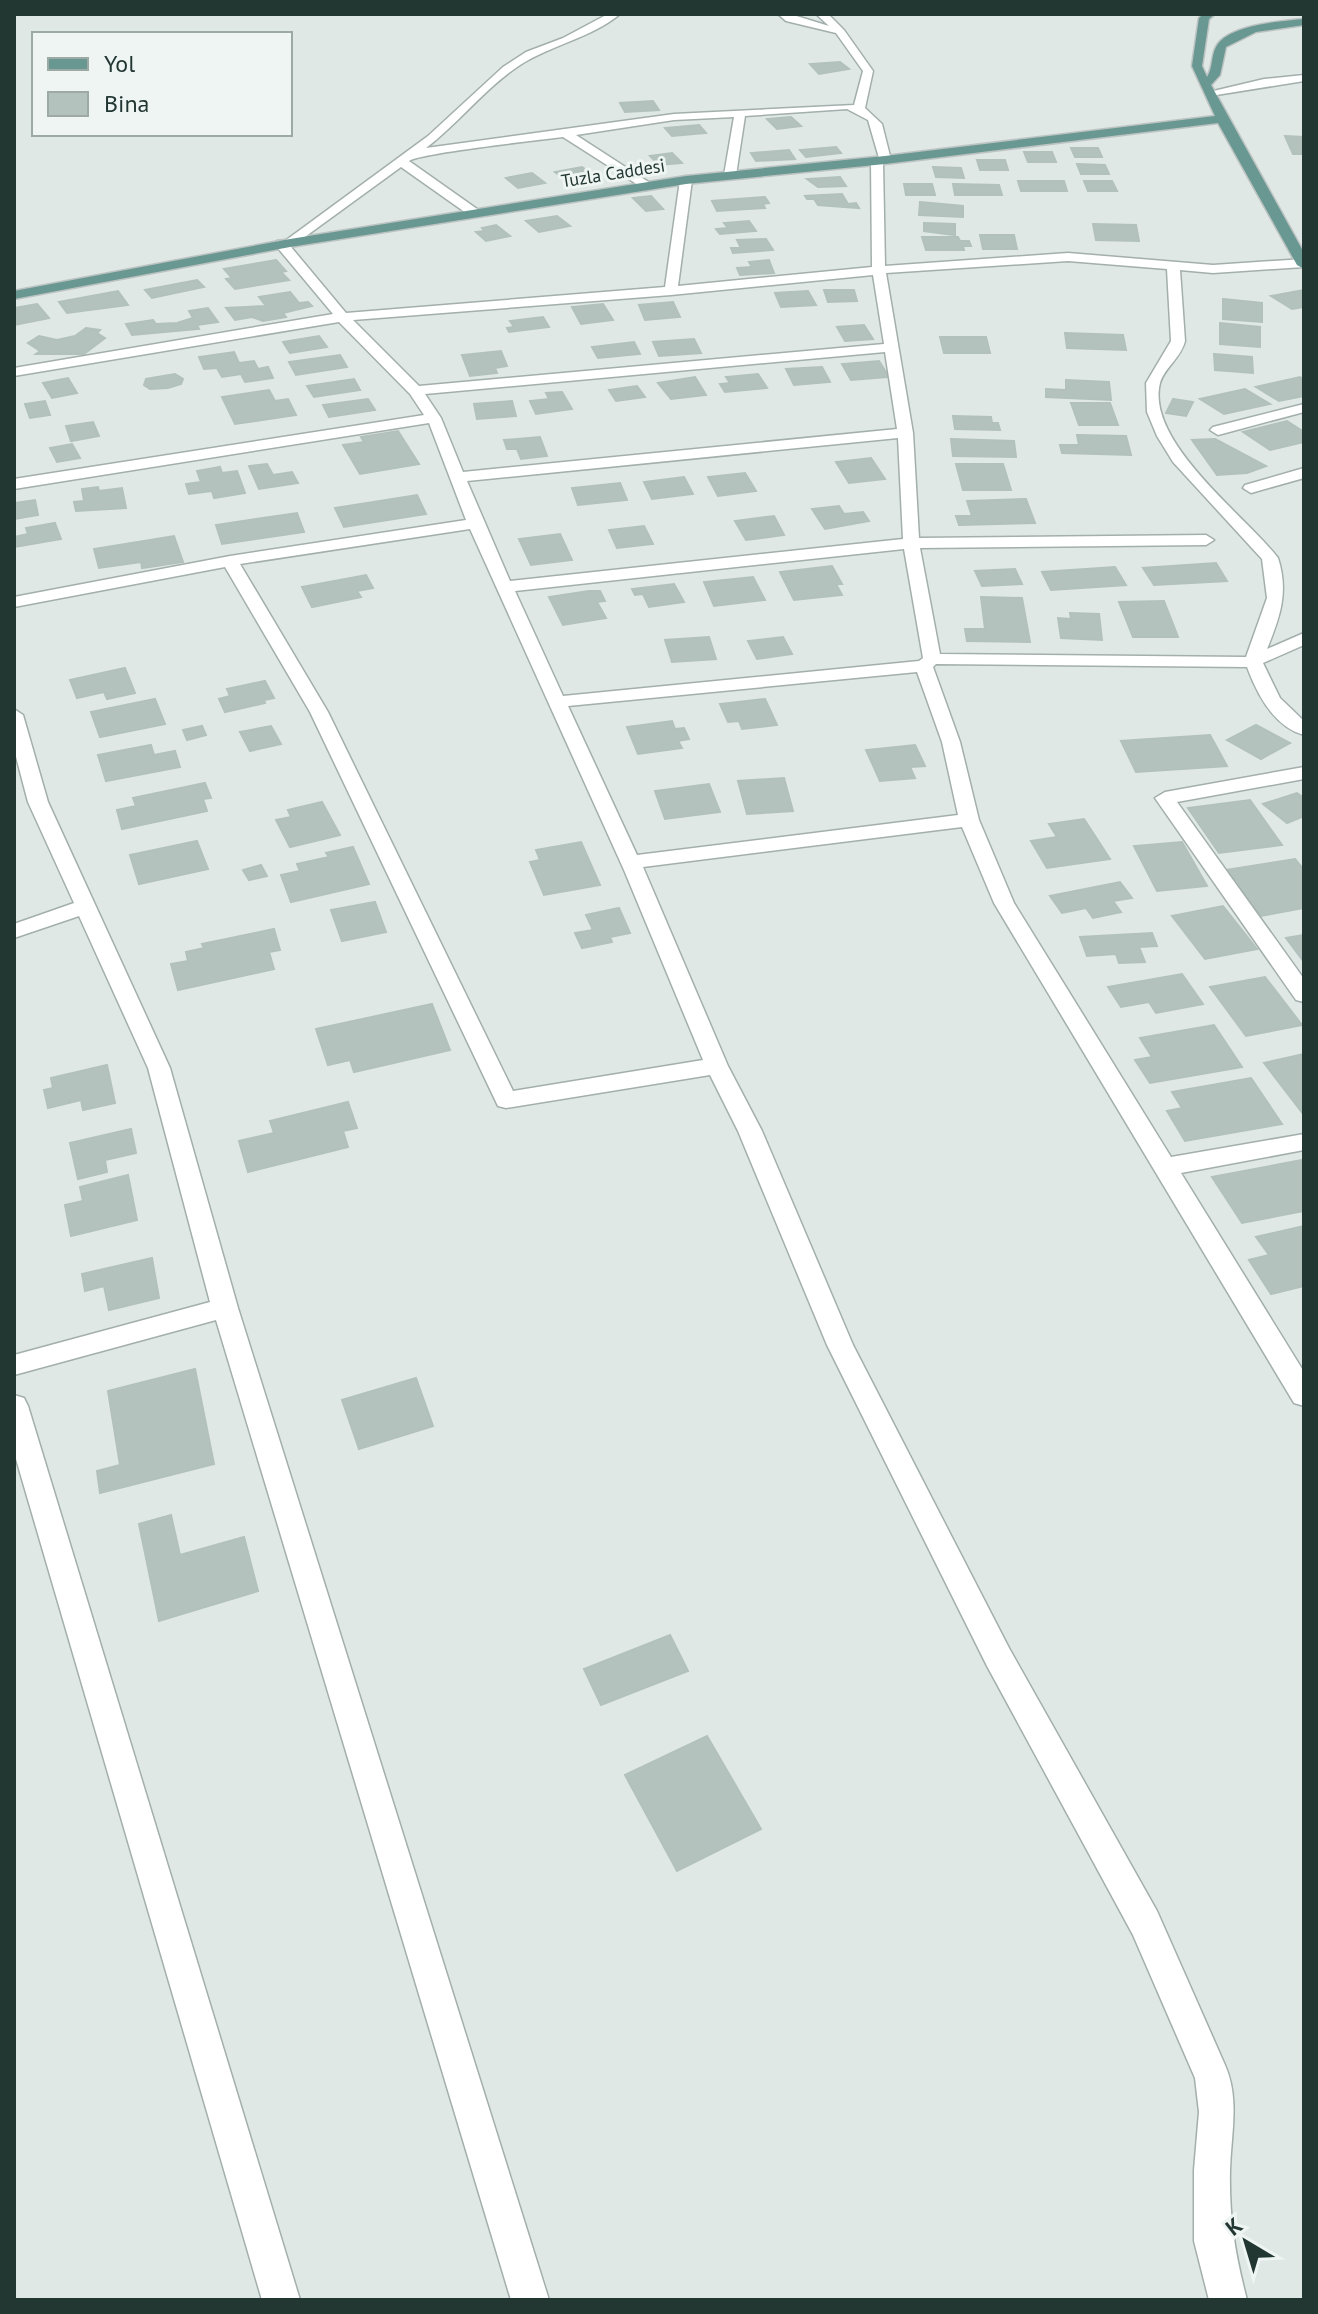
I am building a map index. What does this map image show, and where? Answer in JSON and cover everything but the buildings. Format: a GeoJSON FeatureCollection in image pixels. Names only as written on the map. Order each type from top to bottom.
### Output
{"type":"FeatureCollection","features":[{"type":"Feature","properties":{"kind":"main road"},"geometry":{"type":"LineString","coordinates":[[1210,14],[1204,18],[1197,66],[1222,119],[1303,264]]}},
{"type":"Feature","properties":{"kind":"main road"},"geometry":{"type":"LineString","coordinates":[[1252,17],[1304,31]]}},
{"type":"Feature","properties":{"kind":"main road"},"geometry":{"type":"LineString","coordinates":[[1208,88],[1215,75],[1221,46],[1245,30],[1273,23],[1304,22]]}},
{"type":"Feature","properties":{"kind":"main road","name":"Tuzla Caddesi"},"geometry":{"type":"LineString","coordinates":[[14,295],[286,244],[686,180],[1222,119]]}},
{"type":"Feature","properties":{"kind":"street"},"geometry":{"type":"LineString","coordinates":[[615,14],[567,40],[530,54],[507,69],[432,138],[286,244],[342,317],[415,391],[434,418],[475,523],[630,862],[717,1066],[750,1131],[840,1345],[998,1657],[1145,1923],[1213,2077],[1217,2112],[1212,2170],[1213,2241],[1228,2300]]}},
{"type":"Feature","properties":{"kind":"street"},"geometry":{"type":"LineString","coordinates":[[783,14],[790,19],[841,32]]}},
{"type":"Feature","properties":{"kind":"street"},"geometry":{"type":"LineString","coordinates":[[821,14],[841,32],[848,47],[868,71],[859,108]]}},
{"type":"Feature","properties":{"kind":"street"},"geometry":{"type":"LineString","coordinates":[[1208,88],[1304,78]]}},
{"type":"Feature","properties":{"kind":"street"},"geometry":{"type":"LineString","coordinates":[[406,156],[674,117],[828,107],[859,108],[876,119],[881,160],[879,270],[905,433],[911,543],[928,662],[969,820],[1004,903],[1304,1395]]}},
{"type":"Feature","properties":{"kind":"street"},"geometry":{"type":"LineString","coordinates":[[730,175],[740,115]]}},
{"type":"Feature","properties":{"kind":"street"},"geometry":{"type":"LineString","coordinates":[[565,133],[646,186]]}},
{"type":"Feature","properties":{"kind":"street"},"geometry":{"type":"LineString","coordinates":[[406,156],[473,212]]}},
{"type":"Feature","properties":{"kind":"street"},"geometry":{"type":"LineString","coordinates":[[671,291],[686,180]]}},
{"type":"Feature","properties":{"kind":"street"},"geometry":{"type":"LineString","coordinates":[[14,372],[342,317],[671,291],[879,270],[1068,257],[1213,269],[1303,264]]}},
{"type":"Feature","properties":{"kind":"street"},"geometry":{"type":"LineString","coordinates":[[1174,266],[1174,303],[1179,330],[1177,348],[1160,370],[1152,387],[1157,413],[1168,446],[1270,558],[1278,579],[1276,602],[1253,660],[1268,699],[1287,718],[1304,729]]}},
{"type":"Feature","properties":{"kind":"street"},"geometry":{"type":"LineString","coordinates":[[415,391],[893,347]]}},
{"type":"Feature","properties":{"kind":"street"},"geometry":{"type":"LineString","coordinates":[[1218,430],[1304,408]]}},
{"type":"Feature","properties":{"kind":"street"},"geometry":{"type":"LineString","coordinates":[[14,484],[434,418]]}},
{"type":"Feature","properties":{"kind":"street"},"geometry":{"type":"LineString","coordinates":[[457,477],[905,433]]}},
{"type":"Feature","properties":{"kind":"street"},"geometry":{"type":"LineString","coordinates":[[1251,488],[1304,473]]}},
{"type":"Feature","properties":{"kind":"street"},"geometry":{"type":"LineString","coordinates":[[14,602],[230,561],[475,523]]}},
{"type":"Feature","properties":{"kind":"street"},"geometry":{"type":"LineString","coordinates":[[504,587],[911,543],[1206,540]]}},
{"type":"Feature","properties":{"kind":"street"},"geometry":{"type":"LineString","coordinates":[[230,561],[319,712],[506,1100],[717,1066]]}},
{"type":"Feature","properties":{"kind":"street"},"geometry":{"type":"LineString","coordinates":[[557,702],[928,662],[1242,663],[1304,638]]}},
{"type":"Feature","properties":{"kind":"street"},"geometry":{"type":"LineString","coordinates":[[15,722],[38,802],[159,1068],[225,1308],[530,2300]]}},
{"type":"Feature","properties":{"kind":"street"},"geometry":{"type":"LineString","coordinates":[[1304,773],[1165,798],[1304,995]]}},
{"type":"Feature","properties":{"kind":"street"},"geometry":{"type":"LineString","coordinates":[[630,862],[969,820]]}},
{"type":"Feature","properties":{"kind":"street"},"geometry":{"type":"LineString","coordinates":[[14,931],[84,907]]}},
{"type":"Feature","properties":{"kind":"street"},"geometry":{"type":"LineString","coordinates":[[1165,1167],[1304,1142]]}},
{"type":"Feature","properties":{"kind":"street"},"geometry":{"type":"LineString","coordinates":[[14,1365],[225,1308]]}},
{"type":"Feature","properties":{"kind":"street"},"geometry":{"type":"LineString","coordinates":[[14,1406],[281,2300]]}}]}
